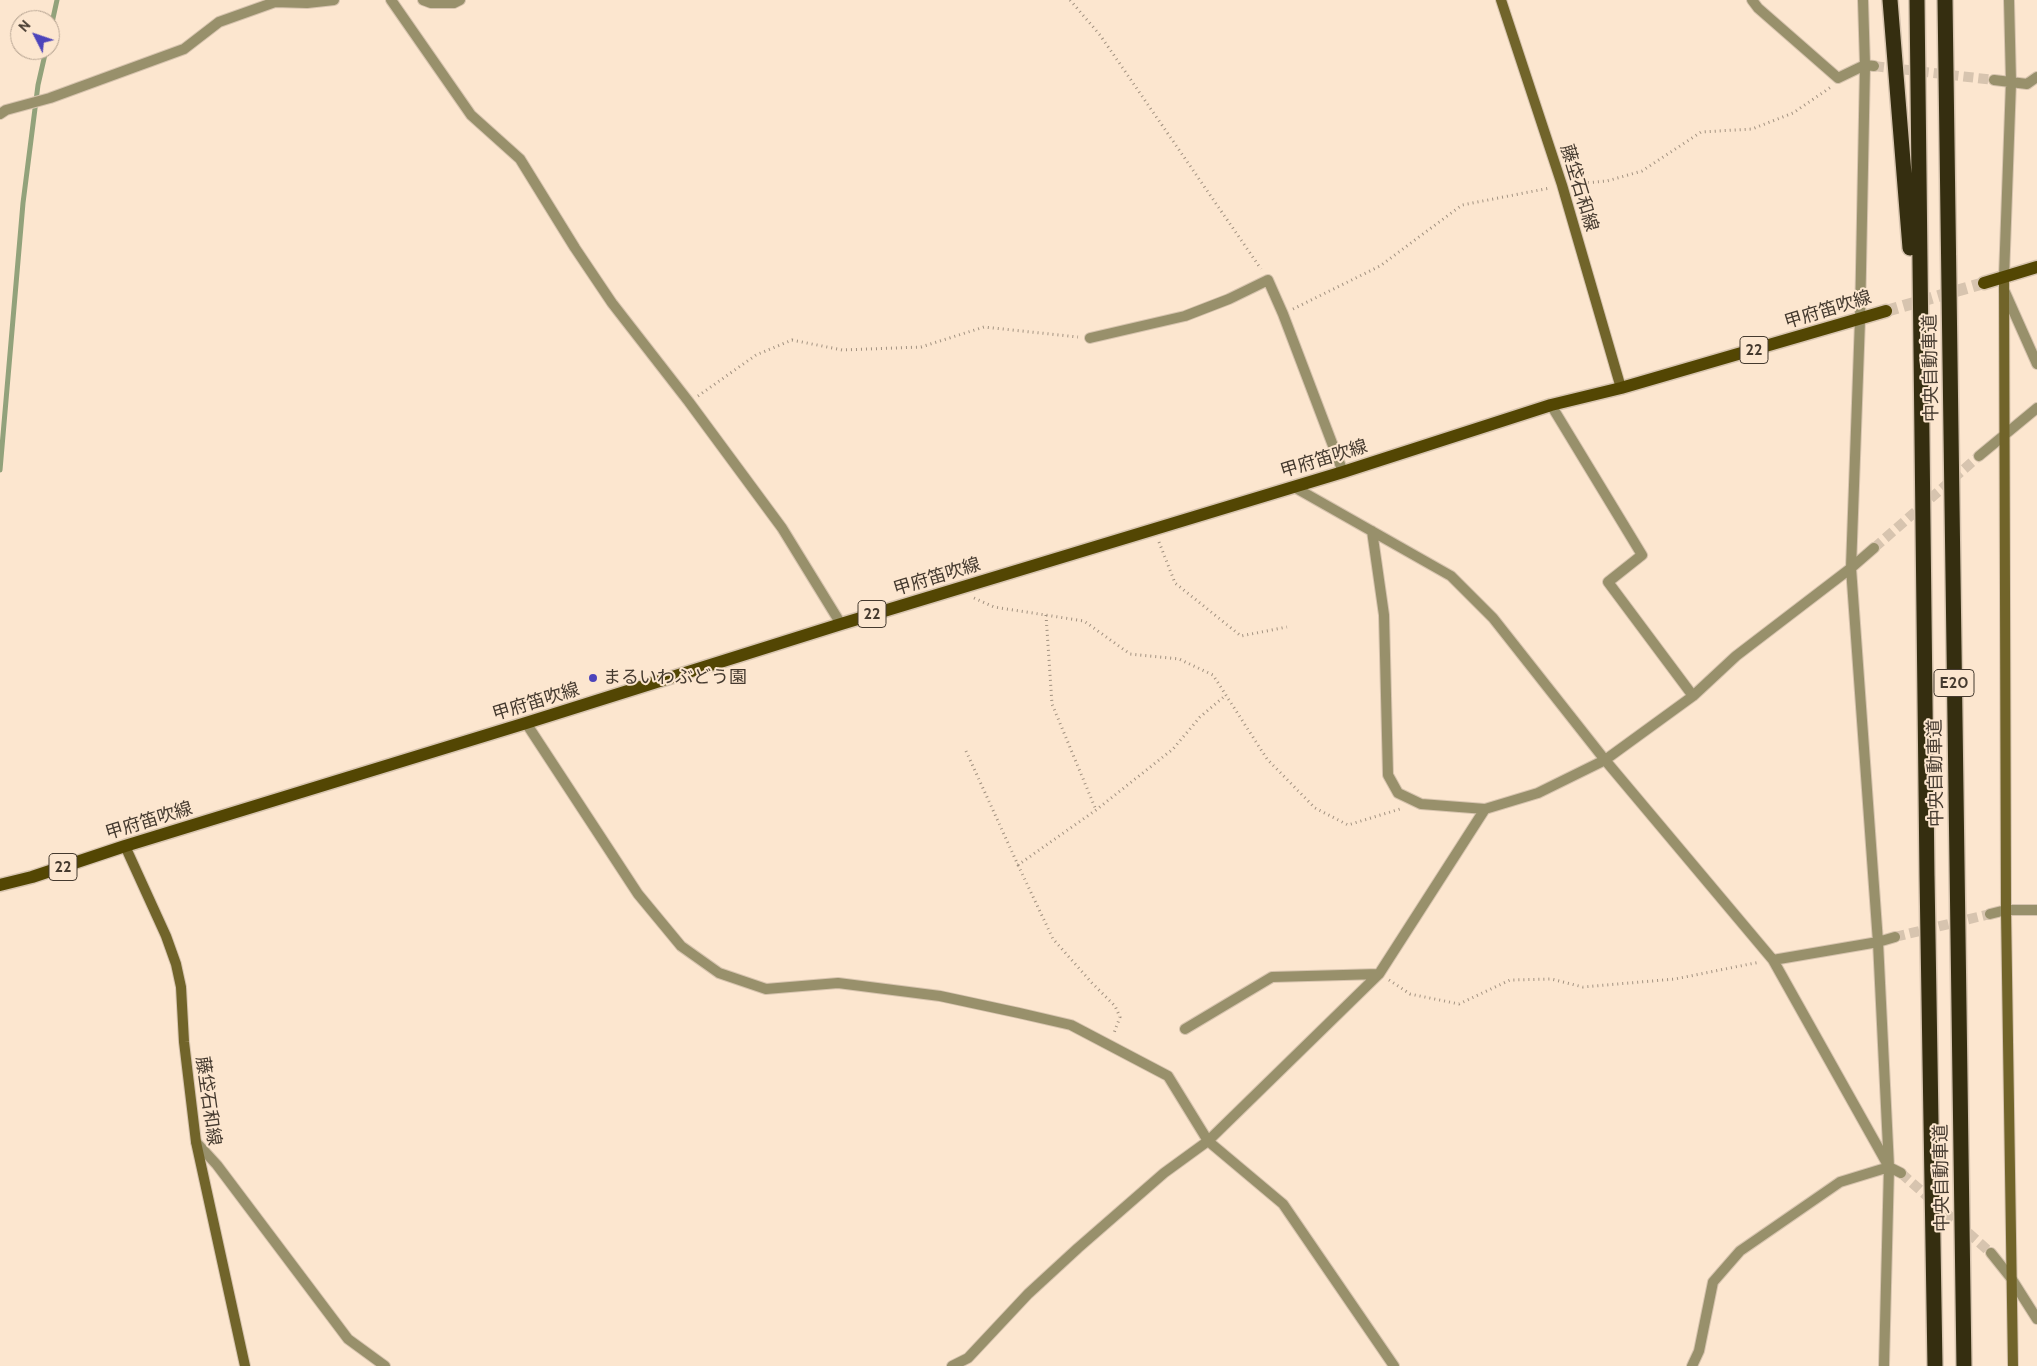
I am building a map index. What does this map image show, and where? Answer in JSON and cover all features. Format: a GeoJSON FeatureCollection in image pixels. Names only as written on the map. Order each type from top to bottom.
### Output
{"type":"FeatureCollection","features":[{"type":"Feature","properties":{"kind":"highway"},"geometry":{"type":"LineString","coordinates":[[1890,0],[1921,371]]}},
{"type":"Feature","properties":{"kind":"highway","name":"中央自動車道"},"geometry":{"type":"LineString","coordinates":[[1917,0],[1935,1366]]}},
{"type":"Feature","properties":{"kind":"highway","name":"中央自動車道"},"geometry":{"type":"LineString","coordinates":[[1946,0],[1964,1366]]}},
{"type":"Feature","properties":{"kind":"main road"},"geometry":{"type":"LineString","coordinates":[[1984,283],[2004,283],[2037,267]]}},
{"type":"Feature","properties":{"kind":"main road","name":"甲府笛吹線"},"geometry":{"type":"LineString","coordinates":[[0,885],[32,877],[125,846],[841,624],[1343,472],[1551,405],[1621,388],[1886,311]]}},
{"type":"Feature","properties":{"kind":"street"},"geometry":{"type":"LineString","coordinates":[[0,114],[6,110],[50,98],[184,49],[219,22],[275,2],[307,4],[334,0]]}},
{"type":"Feature","properties":{"kind":"street"},"geometry":{"type":"LineString","coordinates":[[391,0],[471,115],[520,159],[575,248],[612,303],[689,402],[782,528],[841,624]]}},
{"type":"Feature","properties":{"kind":"street"},"geometry":{"type":"LineString","coordinates":[[423,0],[431,3],[454,3],[460,0]]}},
{"type":"Feature","properties":{"kind":"street","name":"藤垈石和線"},"geometry":{"type":"LineString","coordinates":[[1501,0],[1562,185],[1621,388]]}},
{"type":"Feature","properties":{"kind":"street"},"geometry":{"type":"LineString","coordinates":[[1752,0],[1758,8],[1838,78],[1870,66]]}},
{"type":"Feature","properties":{"kind":"street"},"geometry":{"type":"LineString","coordinates":[[1863,0],[1870,66],[1851,568],[1878,942],[1889,1167],[1884,1366]]}},
{"type":"Feature","properties":{"kind":"street"},"geometry":{"type":"LineString","coordinates":[[2009,0],[2011,82],[2004,283],[2003,435],[2006,910],[2014,1366]]}},
{"type":"Feature","properties":{"kind":"street"},"geometry":{"type":"LineString","coordinates":[[1994,80],[2027,84],[2037,77]]}},
{"type":"Feature","properties":{"kind":"street"},"geometry":{"type":"LineString","coordinates":[[1090,338],[1185,316],[1229,299],[1268,280],[1284,314],[1343,472]]}},
{"type":"Feature","properties":{"kind":"street"},"geometry":{"type":"LineString","coordinates":[[2004,283],[2037,364]]}},
{"type":"Feature","properties":{"kind":"street"},"geometry":{"type":"LineString","coordinates":[[1551,405],[1642,556],[1608,582],[1693,696]]}},
{"type":"Feature","properties":{"kind":"street"},"geometry":{"type":"LineString","coordinates":[[1979,456],[2037,408]]}},
{"type":"Feature","properties":{"kind":"street"},"geometry":{"type":"LineString","coordinates":[[1294,487],[1450,576],[1486,611],[1605,760],[1773,960],[1889,1167],[1901,1173]]}},
{"type":"Feature","properties":{"kind":"street"},"geometry":{"type":"LineString","coordinates":[[1372,532],[1384,614],[1388,775],[1398,793],[1421,804],[1485,809],[1538,793],[1605,760],[1693,696],[1736,656],[1851,568],[1874,548]]}},
{"type":"Feature","properties":{"kind":"street"},"geometry":{"type":"LineString","coordinates":[[526,723],[638,894],[681,946],[719,973],[766,989],[838,983],[940,996],[1071,1025],[1168,1076],[1208,1141],[1282,1204],[1394,1366]]}},
{"type":"Feature","properties":{"kind":"street"},"geometry":{"type":"LineString","coordinates":[[952,1366],[968,1358],[1028,1294],[1078,1248],[1164,1173],[1208,1141],[1379,974],[1485,809]]}},
{"type":"Feature","properties":{"kind":"street","name":"藤垈石和線"},"geometry":{"type":"LineString","coordinates":[[125,846],[166,936],[176,964],[196,1142],[245,1366]]}},
{"type":"Feature","properties":{"kind":"street"},"geometry":{"type":"LineString","coordinates":[[1990,914],[2006,910],[2037,910]]}},
{"type":"Feature","properties":{"kind":"street"},"geometry":{"type":"LineString","coordinates":[[1773,960],[1878,942],[1895,937]]}},
{"type":"Feature","properties":{"kind":"street"},"geometry":{"type":"LineString","coordinates":[[1185,1029],[1272,976],[1379,974]]}},
{"type":"Feature","properties":{"kind":"street"},"geometry":{"type":"LineString","coordinates":[[196,1142],[217,1165],[348,1339],[386,1366]]}},
{"type":"Feature","properties":{"kind":"street"},"geometry":{"type":"LineString","coordinates":[[1692,1366],[1700,1351],[1713,1282],[1740,1250],[1840,1182],[1889,1167]]}},
{"type":"Feature","properties":{"kind":"street"},"geometry":{"type":"LineString","coordinates":[[1991,1253],[2011,1278],[2037,1319]]}},
{"type":"Feature","properties":{"kind":"path"},"geometry":{"type":"LineString","coordinates":[[1070,0],[1100,35],[1268,280]]}},
{"type":"Feature","properties":{"kind":"path"},"geometry":{"type":"LineString","coordinates":[[689,402],[756,355],[792,340],[842,350],[921,347],[984,327],[1090,338]]}},
{"type":"Feature","properties":{"kind":"path"},"geometry":{"type":"LineString","coordinates":[[1155,529],[1175,583],[1241,636],[1287,626]]}},
{"type":"Feature","properties":{"kind":"path"},"geometry":{"type":"LineString","coordinates":[[956,589],[994,607],[1084,622],[1130,654],[1179,658],[1213,675],[1267,759],[1315,808],[1348,825],[1421,804]]}},
{"type":"Feature","properties":{"kind":"path"},"geometry":{"type":"LineString","coordinates":[[1046,615],[1052,704],[1096,810]]}},
{"type":"Feature","properties":{"kind":"path"},"geometry":{"type":"LineString","coordinates":[[1018,865],[1096,810],[1173,749],[1200,716],[1226,695]]}},
{"type":"Feature","properties":{"kind":"path"},"geometry":{"type":"LineString","coordinates":[[966,751],[1053,939],[1115,1006],[1120,1017],[1109,1045]]}},
{"type":"Feature","properties":{"kind":"path"},"geometry":{"type":"LineString","coordinates":[[1379,974],[1410,994],[1459,1004],[1510,980],[1551,979],[1583,987],[1675,979],[1773,960]]}},
{"type":"Feature","properties":{"kind":"waterway"},"geometry":{"type":"LineString","coordinates":[[55,10],[57,0]]}},
{"type":"Feature","properties":{"kind":"waterway"},"geometry":{"type":"LineString","coordinates":[[0,470],[23,203],[38,85],[44,60]]}},
{"type":"Feature","properties":{"kind":"tunnel"},"geometry":{"type":"LineString","coordinates":[[1874,66],[1994,80]]}},
{"type":"Feature","properties":{"kind":"tunnel"},"geometry":{"type":"LineString","coordinates":[[1886,311],[1984,283]]}},
{"type":"Feature","properties":{"kind":"tunnel"},"geometry":{"type":"LineString","coordinates":[[1874,548],[1979,456]]}},
{"type":"Feature","properties":{"kind":"tunnel"},"geometry":{"type":"LineString","coordinates":[[1895,937],[1990,914]]}},
{"type":"Feature","properties":{"kind":"tunnel"},"geometry":{"type":"LineString","coordinates":[[1901,1173],[1991,1253]]}},
{"type":"Feature","properties":{"kind":"place","name":"まるいわぶどう園"},"geometry":{"type":"Point","coordinates":[593,678]}}]}
